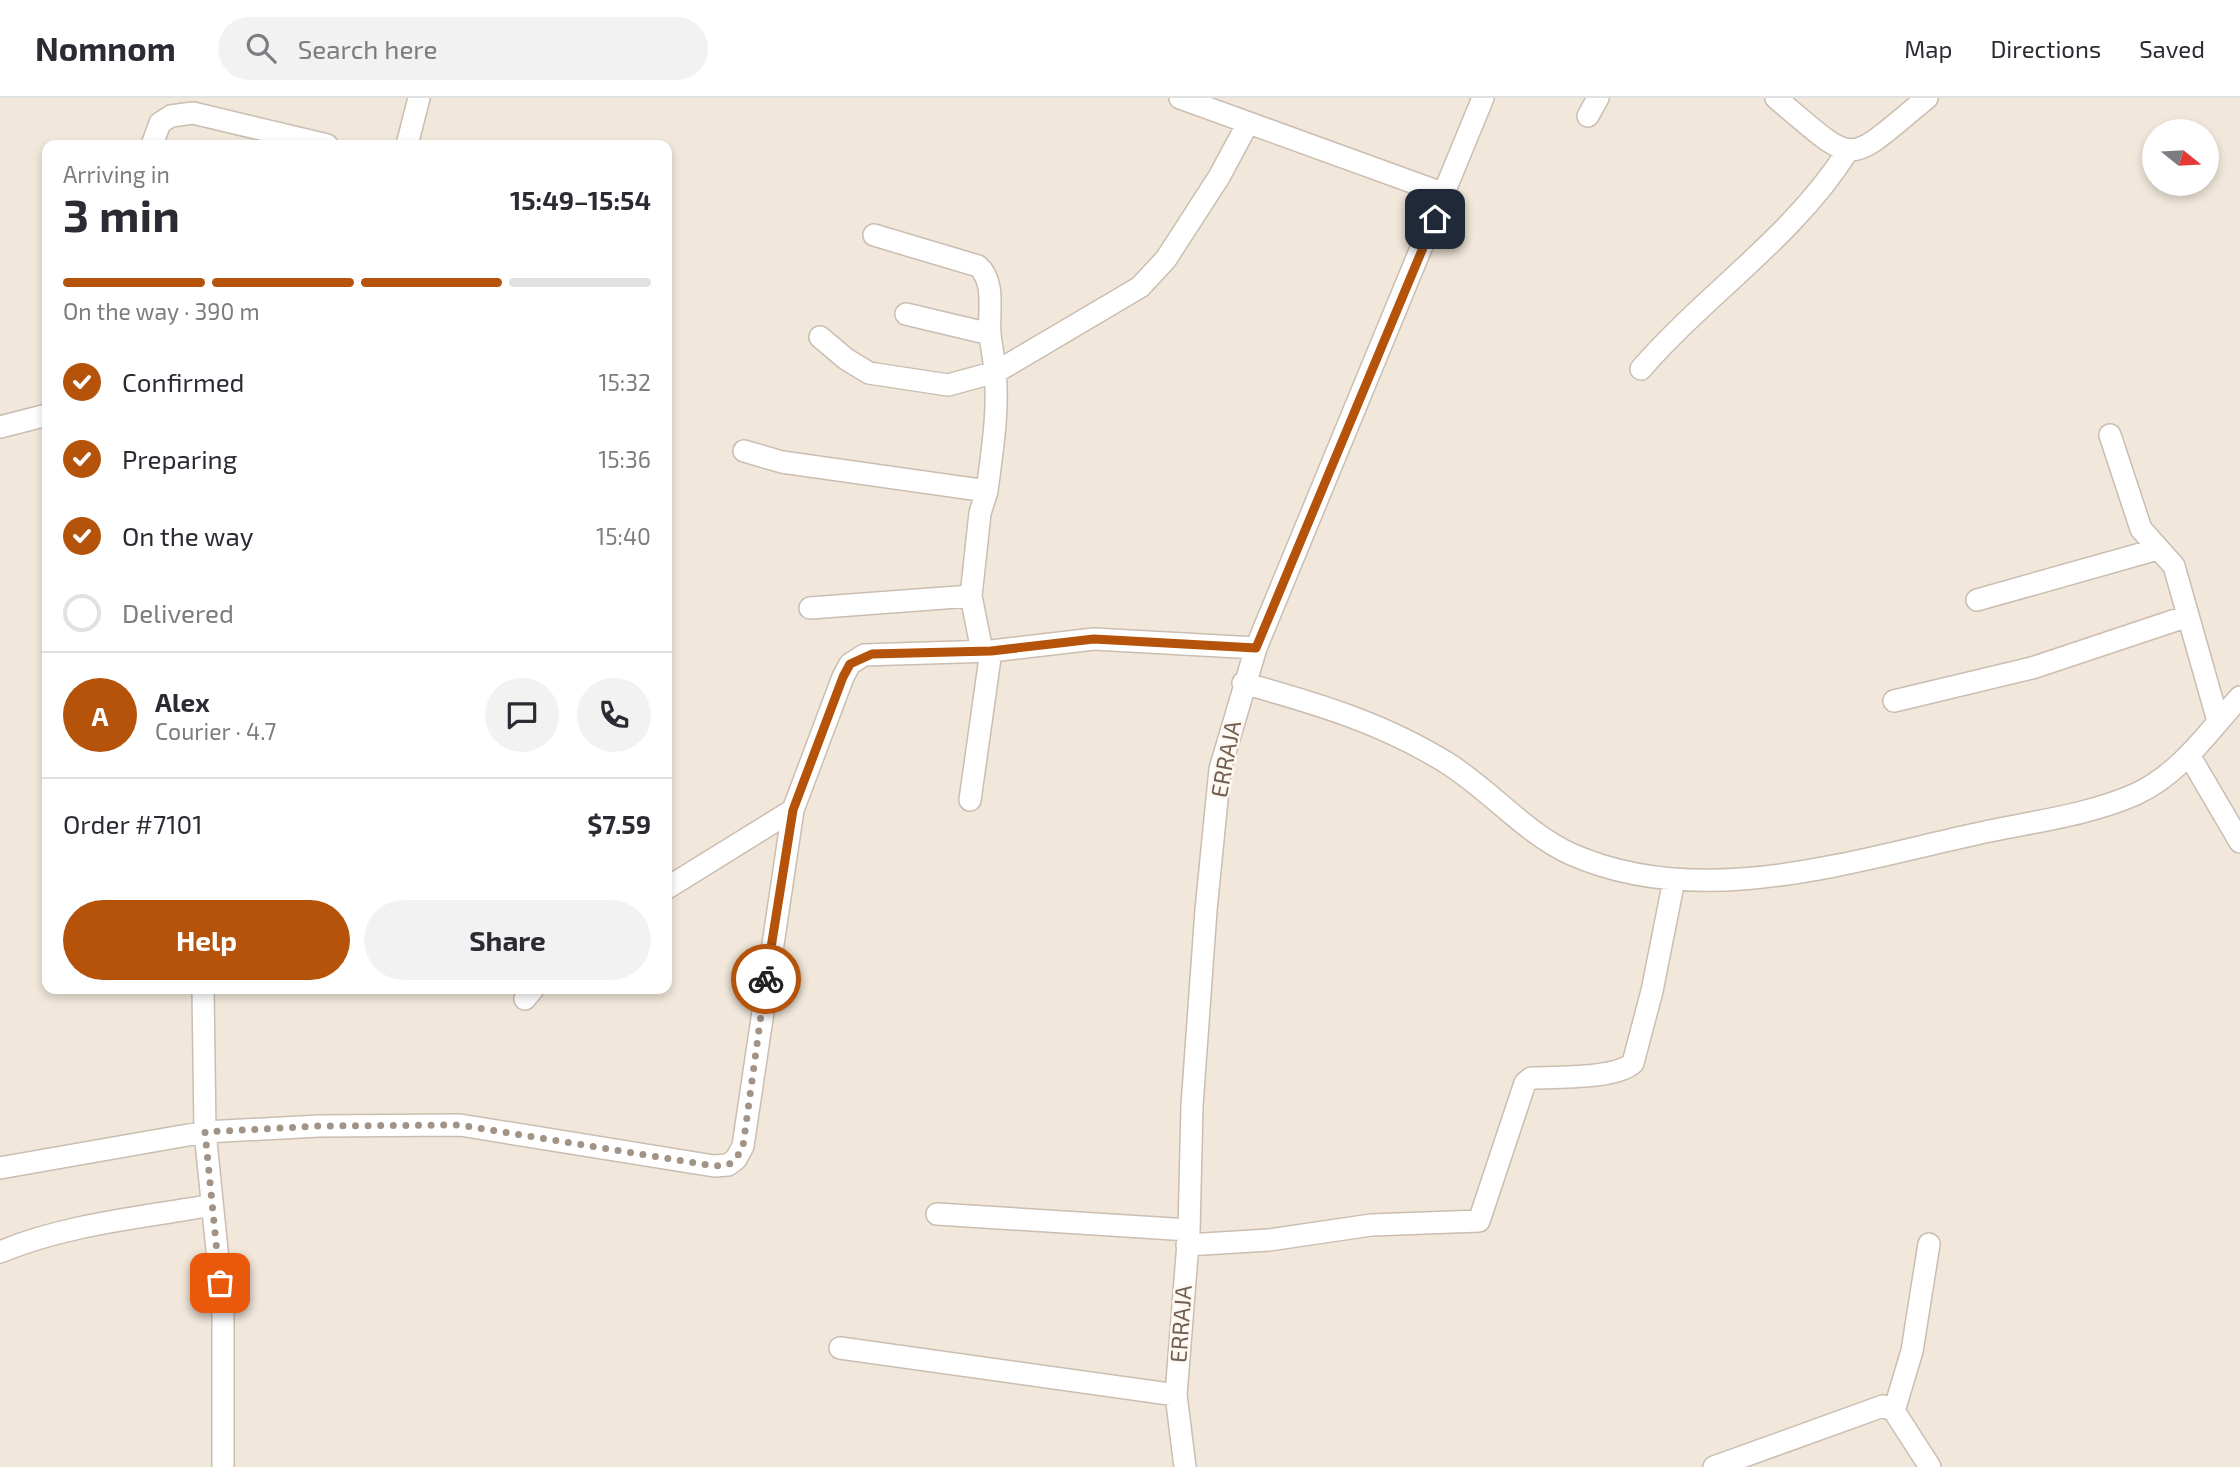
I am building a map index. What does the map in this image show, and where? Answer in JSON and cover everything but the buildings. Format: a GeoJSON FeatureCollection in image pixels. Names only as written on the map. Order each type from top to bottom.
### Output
{"type":"FeatureCollection","features":[{"type":"Feature","properties":{"kind":"street"},"geometry":{"type":"LineString","coordinates":[[408,140],[419,98]]}},
{"type":"Feature","properties":{"kind":"street"},"geometry":{"type":"LineString","coordinates":[[1180,98],[1445,194]]}},
{"type":"Feature","properties":{"kind":"street","name":"ERRAJA"},"geometry":{"type":"LineString","coordinates":[[1185,1467],[1176,1395],[1188,1237],[1192,1106],[1207,897],[1220,769],[1243,683],[1256,648],[1483,98]]}},
{"type":"Feature","properties":{"kind":"street"},"geometry":{"type":"LineString","coordinates":[[1776,98],[1832,145],[1847,152],[1866,148],[1927,98]]}},
{"type":"Feature","properties":{"kind":"street"},"geometry":{"type":"LineString","coordinates":[[154,140],[160,122],[171,116],[193,113],[306,140]]}},
{"type":"Feature","properties":{"kind":"street"},"geometry":{"type":"LineString","coordinates":[[820,337],[846,359],[869,373],[948,385],[996,372],[1140,287],[1166,259],[1219,177],[1248,123]]}},
{"type":"Feature","properties":{"kind":"street"},"geometry":{"type":"LineString","coordinates":[[1641,369],[1667,340],[1804,212],[1847,152]]}},
{"type":"Feature","properties":{"kind":"street"},"geometry":{"type":"LineString","coordinates":[[874,235],[978,266],[985,272],[990,285],[990,334],[996,372],[996,426],[987,491],[979,513],[971,596],[986,651],[970,800]]}},
{"type":"Feature","properties":{"kind":"street"},"geometry":{"type":"LineString","coordinates":[[906,314],[990,334]]}},
{"type":"Feature","properties":{"kind":"street"},"geometry":{"type":"LineString","coordinates":[[0,427],[42,416]]}},
{"type":"Feature","properties":{"kind":"street"},"geometry":{"type":"LineString","coordinates":[[2110,435],[2141,528],[2174,566],[2218,721]]}},
{"type":"Feature","properties":{"kind":"street"},"geometry":{"type":"LineString","coordinates":[[744,451],[782,462],[987,491]]}},
{"type":"Feature","properties":{"kind":"street"},"geometry":{"type":"LineString","coordinates":[[1976,600],[2158,550]]}},
{"type":"Feature","properties":{"kind":"street"},"geometry":{"type":"LineString","coordinates":[[810,608],[971,596]]}},
{"type":"Feature","properties":{"kind":"street"},"geometry":{"type":"LineString","coordinates":[[1894,701],[2032,668],[2188,616]]}},
{"type":"Feature","properties":{"kind":"street"},"geometry":{"type":"LineString","coordinates":[[0,1168],[205,1132],[319,1126],[460,1125],[685,1162],[728,1165],[736,1159],[743,1146],[793,810],[850,664],[872,654],[986,651],[1094,639],[1256,648]]}},
{"type":"Feature","properties":{"kind":"street"},"geometry":{"type":"LineString","coordinates":[[1243,683],[1334,708],[1403,737],[1450,764],[1571,853],[1626,871],[1674,880],[1758,878],[1872,857],[2097,808],[2138,793],[2189,755],[2240,697]]}},
{"type":"Feature","properties":{"kind":"street"},"geometry":{"type":"LineString","coordinates":[[2189,755],[2240,842]]}},
{"type":"Feature","properties":{"kind":"street"},"geometry":{"type":"LineString","coordinates":[[672,885],[793,810]]}},
{"type":"Feature","properties":{"kind":"street"},"geometry":{"type":"LineString","coordinates":[[937,1214],[1188,1237],[1269,1240],[1371,1225],[1479,1221],[1525,1083],[1531,1079],[1605,1073],[1628,1068],[1633,1063],[1652,991],[1674,880]]}},
{"type":"Feature","properties":{"kind":"street"},"geometry":{"type":"LineString","coordinates":[[202,994],[205,1132],[223,1309],[223,1467]]}},
{"type":"Feature","properties":{"kind":"street"},"geometry":{"type":"LineString","coordinates":[[0,1252],[28,1240],[79,1227],[212,1205]]}},
{"type":"Feature","properties":{"kind":"street"},"geometry":{"type":"LineString","coordinates":[[1894,1411],[1912,1351],[1929,1244]]}},
{"type":"Feature","properties":{"kind":"street"},"geometry":{"type":"LineString","coordinates":[[840,1348],[1176,1395]]}},
{"type":"Feature","properties":{"kind":"street"},"geometry":{"type":"LineString","coordinates":[[1714,1467],[1883,1406],[1894,1411],[1930,1467]]}},
{"type":"Feature","properties":{"kind":"shaded area"},"geometry":{"type":"Polygon","coordinates":[[[0,98],[2240,98],[2240,1467],[0,1467],[0,98]]]}},
{"type":"Feature","properties":{"kind":"way so far"},"geometry":{"type":"LineString","coordinates":[[220,1283],[205,1132],[319,1126],[460,1125],[685,1162],[728,1165],[736,1159],[743,1146],[766,979]]}},
{"type":"Feature","properties":{"kind":"route"},"geometry":{"type":"LineString","coordinates":[[766,979],[793,810],[843,677],[855,660],[872,654],[991,651],[1094,639],[1256,648],[1435,219]]}}]}
